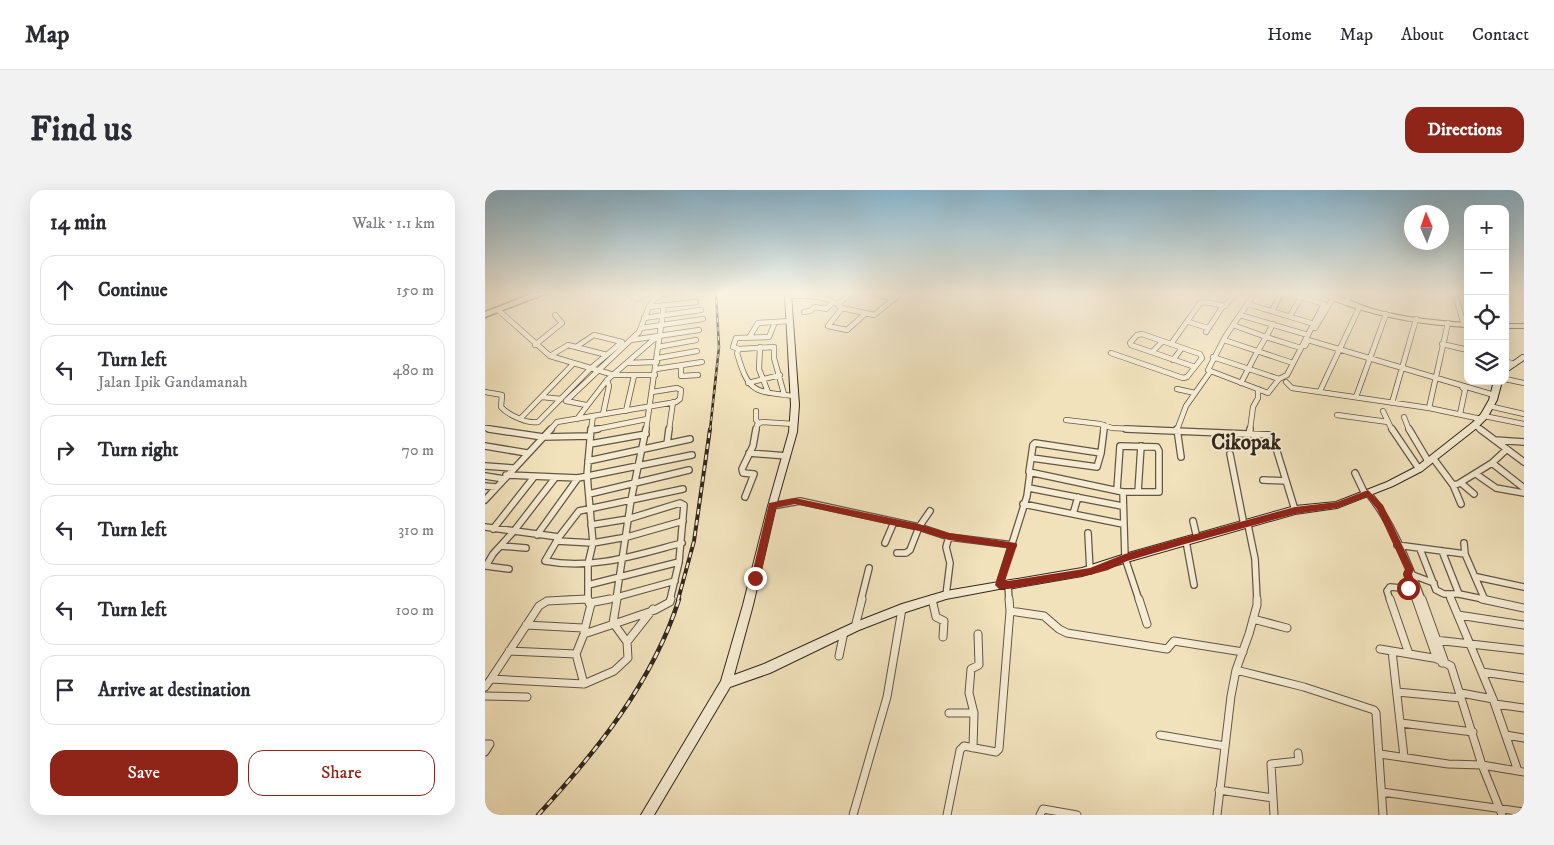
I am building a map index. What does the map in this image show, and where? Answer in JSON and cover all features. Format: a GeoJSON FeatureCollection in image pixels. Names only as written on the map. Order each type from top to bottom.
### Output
{"type":"FeatureCollection","features":[{"type":"Feature","properties":{"kind":"main road"},"geometry":{"type":"LineString","coordinates":[[1450,323],[1464,325]]}},
{"type":"Feature","properties":{"kind":"main road"},"geometry":{"type":"LineString","coordinates":[[1509,326],[1524,326]]}},
{"type":"Feature","properties":{"kind":"street"},"geometry":{"type":"LineString","coordinates":[[513,323],[535,345],[550,356],[613,375],[633,376],[702,362]]}},
{"type":"Feature","properties":{"kind":"street"},"geometry":{"type":"LineString","coordinates":[[535,345],[562,323]]}},
{"type":"Feature","properties":{"kind":"street"},"geometry":{"type":"LineString","coordinates":[[586,405],[566,401],[631,340],[641,328],[642,323]]}},
{"type":"Feature","properties":{"kind":"street"},"geometry":{"type":"LineString","coordinates":[[641,328],[675,323]]}},
{"type":"Feature","properties":{"kind":"street"},"geometry":{"type":"LineString","coordinates":[[750,336],[759,323]]}},
{"type":"Feature","properties":{"kind":"street"},"geometry":{"type":"LineString","coordinates":[[774,323],[769,336],[750,336],[735,339],[733,346],[739,349],[774,348],[774,358],[784,394]]}},
{"type":"Feature","properties":{"kind":"street"},"geometry":{"type":"LineString","coordinates":[[647,815],[726,683],[764,546],[772,506],[787,456],[794,424],[790,323]]}},
{"type":"Feature","properties":{"kind":"street"},"geometry":{"type":"LineString","coordinates":[[829,323],[828,326],[848,330],[855,323]]}},
{"type":"Feature","properties":{"kind":"street"},"geometry":{"type":"LineString","coordinates":[[1171,344],[1188,323]]}},
{"type":"Feature","properties":{"kind":"street"},"geometry":{"type":"LineString","coordinates":[[1192,323],[1207,330],[1212,323]]}},
{"type":"Feature","properties":{"kind":"street"},"geometry":{"type":"LineString","coordinates":[[1270,323],[1307,338],[1462,387],[1494,395]]}},
{"type":"Feature","properties":{"kind":"street"},"geometry":{"type":"LineString","coordinates":[[1307,338],[1317,323]]}},
{"type":"Feature","properties":{"kind":"street"},"geometry":{"type":"LineString","coordinates":[[1320,390],[1351,323]]}},
{"type":"Feature","properties":{"kind":"street"},"geometry":{"type":"LineString","coordinates":[[1356,397],[1383,323]]}},
{"type":"Feature","properties":{"kind":"street"},"geometry":{"type":"LineString","coordinates":[[1392,402],[1415,323]]}},
{"type":"Feature","properties":{"kind":"street"},"geometry":{"type":"LineString","coordinates":[[1429,408],[1448,323]]}},
{"type":"Feature","properties":{"kind":"street"},"geometry":{"type":"LineString","coordinates":[[1241,383],[1273,324]]}},
{"type":"Feature","properties":{"kind":"street"},"geometry":{"type":"LineString","coordinates":[[1210,372],[1268,393],[1279,379],[1285,377],[1314,324]]}},
{"type":"Feature","properties":{"kind":"street"},"geometry":{"type":"LineString","coordinates":[[491,679],[584,684],[599,680],[625,662],[629,654],[627,642],[613,623],[627,537],[628,518],[646,434],[662,325]]}},
{"type":"Feature","properties":{"kind":"street"},"geometry":{"type":"LineString","coordinates":[[1181,458],[1177,430],[1187,404],[1210,372],[1208,369],[1213,357],[1233,325],[1302,349]]}},
{"type":"Feature","properties":{"kind":"street"},"geometry":{"type":"LineString","coordinates":[[631,340],[699,330]]}},
{"type":"Feature","properties":{"kind":"street"},"geometry":{"type":"LineString","coordinates":[[1111,353],[1183,378],[1187,377],[1195,366],[1202,356],[1140,334],[1130,343],[1133,346],[1195,366]]}},
{"type":"Feature","properties":{"kind":"street"},"geometry":{"type":"LineString","coordinates":[[485,392],[501,394],[503,399],[501,407],[503,411],[528,423],[538,422],[590,369],[621,342],[594,335],[576,347]]}},
{"type":"Feature","properties":{"kind":"street"},"geometry":{"type":"LineString","coordinates":[[577,419],[607,380],[659,336]]}},
{"type":"Feature","properties":{"kind":"street"},"geometry":{"type":"LineString","coordinates":[[1224,339],[1294,362]]}},
{"type":"Feature","properties":{"kind":"street"},"geometry":{"type":"LineString","coordinates":[[658,347],[696,340]]}},
{"type":"Feature","properties":{"kind":"street"},"geometry":{"type":"LineString","coordinates":[[1152,352],[1162,342]]}},
{"type":"Feature","properties":{"kind":"street"},"geometry":{"type":"LineString","coordinates":[[1442,344],[1464,349]]}},
{"type":"Feature","properties":{"kind":"street"},"geometry":{"type":"LineString","coordinates":[[550,356],[567,346],[607,355]]}},
{"type":"Feature","properties":{"kind":"street"},"geometry":{"type":"LineString","coordinates":[[760,347],[758,363],[761,380],[768,392]]}},
{"type":"Feature","properties":{"kind":"street"},"geometry":{"type":"LineString","coordinates":[[1173,360],[1182,348]]}},
{"type":"Feature","properties":{"kind":"street"},"geometry":{"type":"LineString","coordinates":[[739,349],[737,353],[748,384],[755,390],[794,396]]}},
{"type":"Feature","properties":{"kind":"street"},"geometry":{"type":"LineString","coordinates":[[627,363],[657,360],[697,351]]}},
{"type":"Feature","properties":{"kind":"street"},"geometry":{"type":"LineString","coordinates":[[1213,357],[1279,379]]}},
{"type":"Feature","properties":{"kind":"street"},"geometry":{"type":"LineString","coordinates":[[1509,368],[1524,357]]}},
{"type":"Feature","properties":{"kind":"street"},"geometry":{"type":"LineString","coordinates":[[1509,362],[1514,364]]}},
{"type":"Feature","properties":{"kind":"street"},"geometry":{"type":"LineString","coordinates":[[521,418],[573,364]]}},
{"type":"Feature","properties":{"kind":"street"},"geometry":{"type":"LineString","coordinates":[[681,365],[681,377],[698,375]]}},
{"type":"Feature","properties":{"kind":"street"},"geometry":{"type":"LineString","coordinates":[[748,384],[780,375]]}},
{"type":"Feature","properties":{"kind":"street"},"geometry":{"type":"LineString","coordinates":[[626,410],[633,376]]}},
{"type":"Feature","properties":{"kind":"street"},"geometry":{"type":"LineString","coordinates":[[603,414],[609,386],[607,380]]}},
{"type":"Feature","properties":{"kind":"street"},"geometry":{"type":"LineString","coordinates":[[1509,380],[1524,383]]}},
{"type":"Feature","properties":{"kind":"street"},"geometry":{"type":"LineString","coordinates":[[1286,382],[1288,386],[1429,408],[1460,414],[1479,421],[1524,424]]}},
{"type":"Feature","properties":{"kind":"street"},"geometry":{"type":"LineString","coordinates":[[726,683],[766,669],[855,626],[932,598],[1090,572],[1125,558],[1185,541],[1295,510],[1337,505],[1366,494],[1419,468],[1479,421],[1489,406],[1497,385]]}},
{"type":"Feature","properties":{"kind":"street"},"geometry":{"type":"LineString","coordinates":[[1460,414],[1465,390],[1462,387]]}},
{"type":"Feature","properties":{"kind":"street"},"geometry":{"type":"LineString","coordinates":[[485,505],[513,468],[557,422],[673,402],[680,399],[679,388],[652,392]]}},
{"type":"Feature","properties":{"kind":"street"},"geometry":{"type":"LineString","coordinates":[[1177,389],[1195,393]]}},
{"type":"Feature","properties":{"kind":"street"},"geometry":{"type":"LineString","coordinates":[[1249,435],[1253,407],[1258,398],[1258,389]]}},
{"type":"Feature","properties":{"kind":"street"},"geometry":{"type":"LineString","coordinates":[[542,397],[561,399]]}},
{"type":"Feature","properties":{"kind":"street"},"geometry":{"type":"LineString","coordinates":[[667,444],[673,402]]}},
{"type":"Feature","properties":{"kind":"street"},"geometry":{"type":"LineString","coordinates":[[1489,406],[1524,414]]}},
{"type":"Feature","properties":{"kind":"street"},"geometry":{"type":"LineString","coordinates":[[756,411],[756,420],[759,423]]}},
{"type":"Feature","properties":{"kind":"street"},"geometry":{"type":"LineString","coordinates":[[1383,411],[1388,422],[1419,468]]}},
{"type":"Feature","properties":{"kind":"street"},"geometry":{"type":"LineString","coordinates":[[584,684],[576,654],[589,602],[589,564],[593,543],[587,475],[593,416]]}},
{"type":"Feature","properties":{"kind":"street"},"geometry":{"type":"LineString","coordinates":[[1337,416],[1388,422]]}},
{"type":"Feature","properties":{"kind":"street"},"geometry":{"type":"LineString","coordinates":[[1404,417],[1413,436],[1453,485],[1461,504]]}},
{"type":"Feature","properties":{"kind":"street"},"geometry":{"type":"LineString","coordinates":[[485,428],[543,437],[591,433],[647,420]]}},
{"type":"Feature","properties":{"kind":"street"},"geometry":{"type":"LineString","coordinates":[[1066,420],[1104,425],[1112,428],[1272,435],[1295,510]]}},
{"type":"Feature","properties":{"kind":"street"},"geometry":{"type":"LineString","coordinates":[[1479,421],[1496,440],[1524,462]]}},
{"type":"Feature","properties":{"kind":"street"},"geometry":{"type":"LineString","coordinates":[[759,423],[794,424]]}},
{"type":"Feature","properties":{"kind":"street"},"geometry":{"type":"LineString","coordinates":[[745,497],[755,474],[743,472],[759,423]]}},
{"type":"Feature","properties":{"kind":"street"},"geometry":{"type":"LineString","coordinates":[[1032,458],[1094,468],[1099,464],[1104,425]]}},
{"type":"Feature","properties":{"kind":"street"},"geometry":{"type":"LineString","coordinates":[[485,435],[492,429]]}},
{"type":"Feature","properties":{"kind":"street"},"geometry":{"type":"LineString","coordinates":[[590,444],[646,434]]}},
{"type":"Feature","properties":{"kind":"street"},"geometry":{"type":"LineString","coordinates":[[588,460],[690,440]]}},
{"type":"Feature","properties":{"kind":"street"},"geometry":{"type":"LineString","coordinates":[[1496,440],[1524,442]]}},
{"type":"Feature","properties":{"kind":"street"},"geometry":{"type":"LineString","coordinates":[[947,815],[960,750],[964,746],[996,752],[999,749],[1010,611],[1004,585],[1023,504],[1029,488],[1029,464],[1032,458],[1033,445],[1035,443],[1101,453]]}},
{"type":"Feature","properties":{"kind":"street"},"geometry":{"type":"LineString","coordinates":[[485,446],[527,453]]}},
{"type":"Feature","properties":{"kind":"street"},"geometry":{"type":"LineString","coordinates":[[1030,473],[1123,492],[1156,493],[1160,490],[1158,448],[1119,446],[1117,490]]}},
{"type":"Feature","properties":{"kind":"street"},"geometry":{"type":"LineString","coordinates":[[1138,492],[1141,446]]}},
{"type":"Feature","properties":{"kind":"street"},"geometry":{"type":"LineString","coordinates":[[1453,485],[1461,483],[1476,474],[1507,449]]}},
{"type":"Feature","properties":{"kind":"street"},"geometry":{"type":"LineString","coordinates":[[749,453],[787,456]]}},
{"type":"Feature","properties":{"kind":"street"},"geometry":{"type":"LineString","coordinates":[[1217,815],[1236,670],[1257,605],[1254,548],[1246,525],[1230,454]]}},
{"type":"Feature","properties":{"kind":"street"},"geometry":{"type":"LineString","coordinates":[[485,476],[578,478],[692,455]]}},
{"type":"Feature","properties":{"kind":"street"},"geometry":{"type":"LineString","coordinates":[[1492,463],[1524,488]]}},
{"type":"Feature","properties":{"kind":"street"},"geometry":{"type":"LineString","coordinates":[[485,466],[513,468]]}},
{"type":"Feature","properties":{"kind":"street"},"geometry":{"type":"LineString","coordinates":[[589,494],[689,470]]}},
{"type":"Feature","properties":{"kind":"street"},"geometry":{"type":"LineString","coordinates":[[1355,474],[1366,494],[1380,507],[1410,573],[1441,661]]}},
{"type":"Feature","properties":{"kind":"street"},"geometry":{"type":"LineString","coordinates":[[1476,474],[1498,489],[1524,493]]}},
{"type":"Feature","properties":{"kind":"street"},"geometry":{"type":"LineString","coordinates":[[485,500],[507,476]]}},
{"type":"Feature","properties":{"kind":"street"},"geometry":{"type":"LineString","coordinates":[[493,529],[534,477]]}},
{"type":"Feature","properties":{"kind":"street"},"geometry":{"type":"LineString","coordinates":[[509,569],[486,566],[493,554],[514,531],[555,478]]}},
{"type":"Feature","properties":{"kind":"street"},"geometry":{"type":"LineString","coordinates":[[537,535],[578,478]]}},
{"type":"Feature","properties":{"kind":"street"},"geometry":{"type":"LineString","coordinates":[[1263,480],[1285,481]]}},
{"type":"Feature","properties":{"kind":"street"},"geometry":{"type":"LineString","coordinates":[[1461,483],[1474,494]]}},
{"type":"Feature","properties":{"kind":"street"},"geometry":{"type":"LineString","coordinates":[[485,486],[496,488]]}},
{"type":"Feature","properties":{"kind":"street"},"geometry":{"type":"LineString","coordinates":[[1029,488],[1122,506]]}},
{"type":"Feature","properties":{"kind":"street"},"geometry":{"type":"LineString","coordinates":[[682,543],[623,558],[589,564],[545,561],[577,512],[683,489]]}},
{"type":"Feature","properties":{"kind":"street"},"geometry":{"type":"LineString","coordinates":[[1123,492],[1125,558],[1147,624]]}},
{"type":"Feature","properties":{"kind":"street"},"geometry":{"type":"LineString","coordinates":[[1073,514],[1078,497]]}},
{"type":"Feature","properties":{"kind":"street"},"geometry":{"type":"LineString","coordinates":[[772,506],[800,501],[919,527],[949,537],[1013,545]]}},
{"type":"Feature","properties":{"kind":"street"},"geometry":{"type":"LineString","coordinates":[[526,625],[583,631],[667,605],[670,602],[682,543],[684,505],[680,503],[628,518],[591,525]]}},
{"type":"Feature","properties":{"kind":"street"},"geometry":{"type":"LineString","coordinates":[[1023,504],[1123,524]]}},
{"type":"Feature","properties":{"kind":"street"},"geometry":{"type":"LineString","coordinates":[[897,553],[906,553],[910,550],[919,527],[930,511]]}},
{"type":"Feature","properties":{"kind":"street"},"geometry":{"type":"LineString","coordinates":[[485,528],[593,543],[627,537],[683,521]]}},
{"type":"Feature","properties":{"kind":"street"},"geometry":{"type":"LineString","coordinates":[[1193,521],[1197,538]]}},
{"type":"Feature","properties":{"kind":"street"},"geometry":{"type":"LineString","coordinates":[[885,544],[894,522]]}},
{"type":"Feature","properties":{"kind":"street"},"geometry":{"type":"LineString","coordinates":[[1088,533],[1090,572]]}},
{"type":"Feature","properties":{"kind":"street"},"geometry":{"type":"LineString","coordinates":[[946,595],[950,563],[945,547],[949,537]]}},
{"type":"Feature","properties":{"kind":"street"},"geometry":{"type":"LineString","coordinates":[[1185,541],[1194,585]]}},
{"type":"Feature","properties":{"kind":"street"},"geometry":{"type":"LineString","coordinates":[[1464,542],[1465,554],[1477,577],[1485,600]]}},
{"type":"Feature","properties":{"kind":"street"},"geometry":{"type":"LineString","coordinates":[[1397,545],[1465,554]]}},
{"type":"Feature","properties":{"kind":"street"},"geometry":{"type":"LineString","coordinates":[[501,546],[525,548]]}},
{"type":"Feature","properties":{"kind":"street"},"geometry":{"type":"LineString","coordinates":[[1420,549],[1436,590],[1449,595],[1459,594],[1524,608]]}},
{"type":"Feature","properties":{"kind":"street"},"geometry":{"type":"LineString","coordinates":[[1442,551],[1459,594]]}},
{"type":"Feature","properties":{"kind":"street"},"geometry":{"type":"LineString","coordinates":[[588,585],[679,562]]}},
{"type":"Feature","properties":{"kind":"street"},"geometry":{"type":"LineString","coordinates":[[855,626],[869,568]]}},
{"type":"Feature","properties":{"kind":"street"},"geometry":{"type":"LineString","coordinates":[[1410,573],[1434,583]]}},
{"type":"Feature","properties":{"kind":"street"},"geometry":{"type":"LineString","coordinates":[[1410,573],[1413,589],[1421,605]]}},
{"type":"Feature","properties":{"kind":"street"},"geometry":{"type":"LineString","coordinates":[[1477,577],[1524,587]]}},
{"type":"Feature","properties":{"kind":"street"},"geometry":{"type":"LineString","coordinates":[[485,687],[543,603],[589,602],[618,597],[675,581]]}},
{"type":"Feature","properties":{"kind":"street"},"geometry":{"type":"LineString","coordinates":[[1409,654],[1387,591],[1390,587],[1413,589]]}},
{"type":"Feature","properties":{"kind":"street"},"geometry":{"type":"LineString","coordinates":[[1449,595],[1494,701],[1521,772]]}},
{"type":"Feature","properties":{"kind":"street"},"geometry":{"type":"LineString","coordinates":[[932,598],[936,617],[944,621],[943,637]]}},
{"type":"Feature","properties":{"kind":"street"},"geometry":{"type":"LineString","coordinates":[[627,642],[653,609]]}},
{"type":"Feature","properties":{"kind":"street"},"geometry":{"type":"LineString","coordinates":[[853,815],[887,697],[901,609]]}},
{"type":"Feature","properties":{"kind":"street"},"geometry":{"type":"LineString","coordinates":[[1010,611],[1044,616],[1062,631],[1109,642],[1167,649],[1173,641],[1191,640],[1243,652]]}},
{"type":"Feature","properties":{"kind":"street"},"geometry":{"type":"LineString","coordinates":[[1458,615],[1524,625]]}},
{"type":"Feature","properties":{"kind":"street"},"geometry":{"type":"LineString","coordinates":[[1253,619],[1287,628]]}},
{"type":"Feature","properties":{"kind":"street"},"geometry":{"type":"LineString","coordinates":[[839,656],[844,632]]}},
{"type":"Feature","properties":{"kind":"street"},"geometry":{"type":"LineString","coordinates":[[973,748],[974,713],[969,693],[971,669],[979,665],[978,634]]}},
{"type":"Feature","properties":{"kind":"street"},"geometry":{"type":"LineString","coordinates":[[1434,640],[1524,650]]}},
{"type":"Feature","properties":{"kind":"street"},"geometry":{"type":"LineString","coordinates":[[1380,649],[1441,661],[1451,666],[1482,765],[1501,812]]}},
{"type":"Feature","properties":{"kind":"street"},"geometry":{"type":"LineString","coordinates":[[509,651],[576,654]]}},
{"type":"Feature","properties":{"kind":"street"},"geometry":{"type":"LineString","coordinates":[[1392,651],[1404,757]]}},
{"type":"Feature","properties":{"kind":"street"},"geometry":{"type":"LineString","coordinates":[[1236,670],[1304,687],[1371,708],[1376,713],[1383,792],[1383,815]]}},
{"type":"Feature","properties":{"kind":"street"},"geometry":{"type":"LineString","coordinates":[[1482,672],[1524,678]]}},
{"type":"Feature","properties":{"kind":"street"},"geometry":{"type":"LineString","coordinates":[[1397,692],[1461,696],[1524,708]]}},
{"type":"Feature","properties":{"kind":"street"},"geometry":{"type":"LineString","coordinates":[[485,696],[527,697]]}},
{"type":"Feature","properties":{"kind":"street"},"geometry":{"type":"LineString","coordinates":[[949,713],[974,713]]}},
{"type":"Feature","properties":{"kind":"street"},"geometry":{"type":"LineString","coordinates":[[1401,723],[1473,732]]}},
{"type":"Feature","properties":{"kind":"street"},"geometry":{"type":"LineString","coordinates":[[1160,735],[1225,746]]}},
{"type":"Feature","properties":{"kind":"street"},"geometry":{"type":"LineString","coordinates":[[1506,736],[1524,738]]}},
{"type":"Feature","properties":{"kind":"street"},"geometry":{"type":"LineString","coordinates":[[485,744],[490,744],[485,752]]}},
{"type":"Feature","properties":{"kind":"street"},"geometry":{"type":"LineString","coordinates":[[1274,815],[1271,764],[1299,760],[1298,753]]}},
{"type":"Feature","properties":{"kind":"street"},"geometry":{"type":"LineString","coordinates":[[1380,754],[1464,766],[1482,765],[1521,772]]}},
{"type":"Feature","properties":{"kind":"street"},"geometry":{"type":"LineString","coordinates":[[1219,790],[1273,798]]}},
{"type":"Feature","properties":{"kind":"street"},"geometry":{"type":"LineString","coordinates":[[1383,792],[1501,812],[1524,812]]}},
{"type":"Feature","properties":{"kind":"street"},"geometry":{"type":"LineString","coordinates":[[1040,815],[1046,809],[1071,815]]}},
{"type":"Feature","properties":{"kind":"railway"},"geometry":{"type":"LineString","coordinates":[[710,430],[719,347],[718,323]]}},
{"type":"Feature","properties":{"kind":"railway"},"geometry":{"type":"LineString","coordinates":[[678,600],[694,541],[710,429]]}},
{"type":"Feature","properties":{"kind":"railway"},"geometry":{"type":"LineString","coordinates":[[538,815],[581,766],[621,714],[654,659],[668,630],[679,599]]}},
{"type":"Feature","properties":{"kind":"district","name":"Cikopak"},"geometry":{"type":"Point","coordinates":[1246,442]}},
{"type":"Feature","properties":{"kind":"route"},"geometry":{"type":"LineString","coordinates":[[755,578],[766,538],[772,506],[795,501],[919,527],[949,537],[1013,545],[999,585],[1008,585],[1090,572],[1125,558],[1248,525],[1295,510],[1337,505],[1368,493],[1378,503],[1409,570],[1407,574],[1413,589],[1408,588]]}}]}
